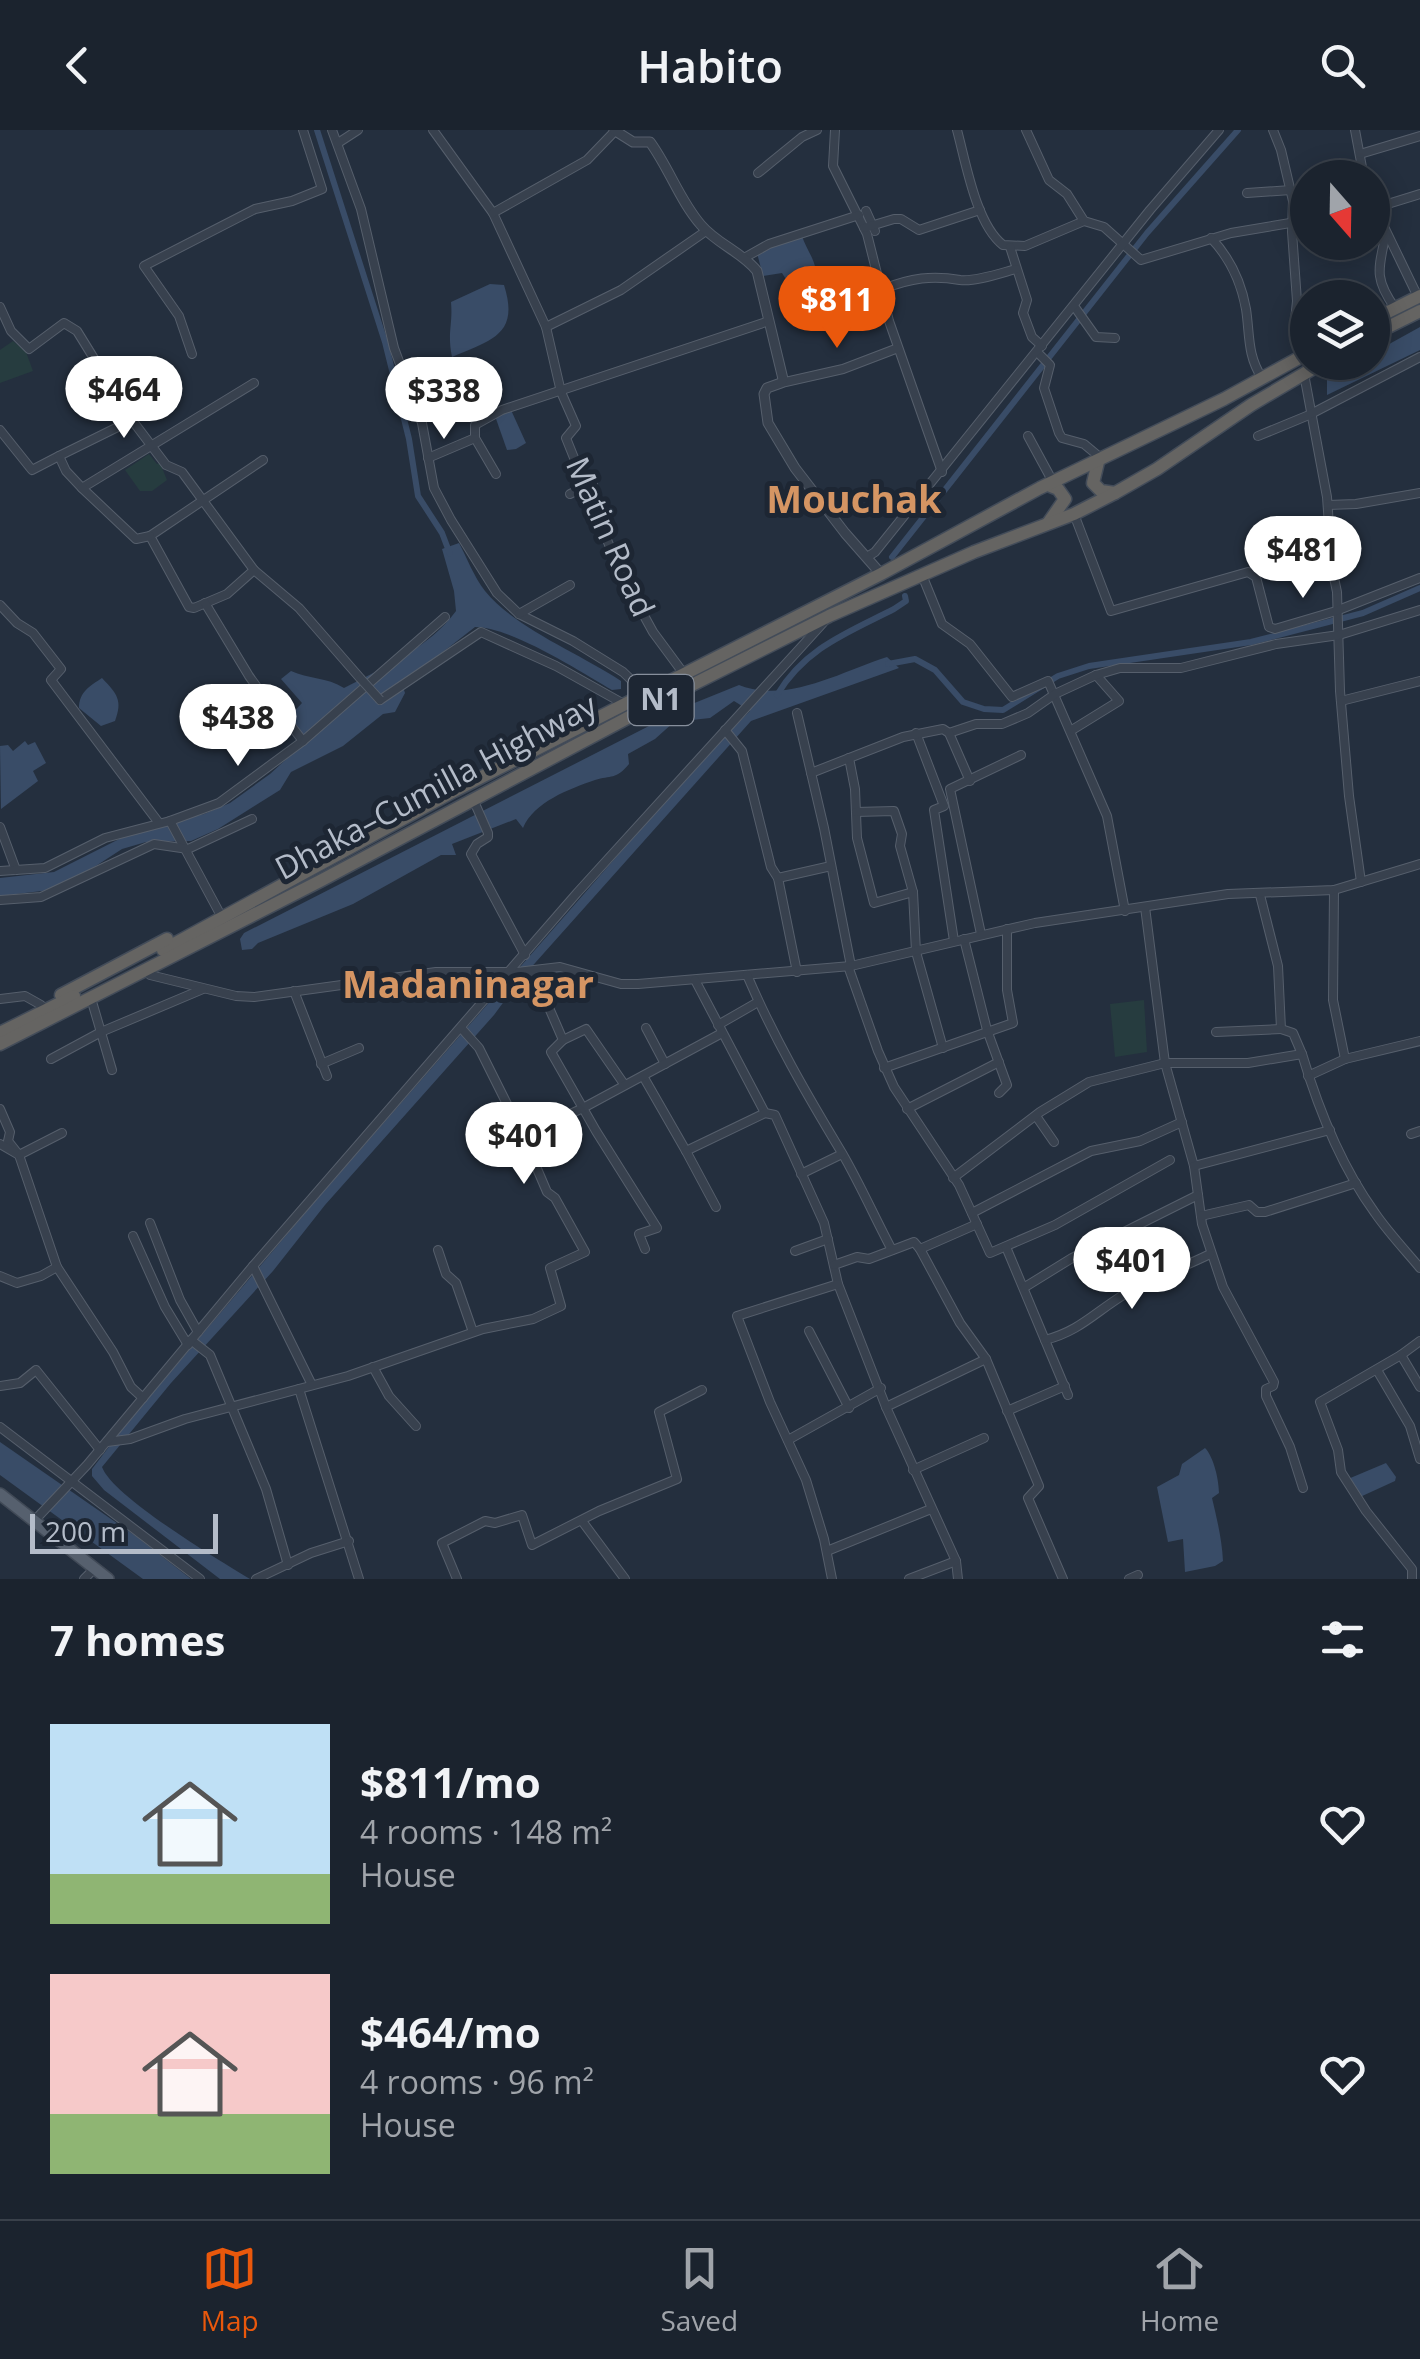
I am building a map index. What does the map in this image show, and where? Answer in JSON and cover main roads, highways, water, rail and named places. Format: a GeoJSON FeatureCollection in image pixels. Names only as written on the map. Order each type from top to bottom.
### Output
{"type":"FeatureCollection","features":[{"type":"Feature","properties":{"kind":"highway"},"geometry":{"type":"LineString","coordinates":[[1390,310],[1419,301]]}},
{"type":"Feature","properties":{"kind":"highway"},"geometry":{"type":"LineString","coordinates":[[1390,322],[1419,301]]}},
{"type":"Feature","properties":{"kind":"highway","name":"Dhaka–Cumilla Highway"},"geometry":{"type":"LineString","coordinates":[[0,1044],[317,875],[454,791],[1290,363]]}},
{"type":"Feature","properties":{"kind":"highway","name":"Dhaka–Cumilla Highway"},"geometry":{"type":"LineString","coordinates":[[0,1033],[317,875],[475,804],[648,707],[829,616],[1074,514],[1115,493],[1294,380]]}},
{"type":"Feature","properties":{"kind":"highway"},"geometry":{"type":"LineString","coordinates":[[1100,460],[1093,483],[1101,491],[1115,493]]}},
{"type":"Feature","properties":{"kind":"highway"},"geometry":{"type":"LineString","coordinates":[[1048,524],[1066,499],[1050,483]]}},
{"type":"Feature","properties":{"kind":"highway"},"geometry":{"type":"LineString","coordinates":[[0,1025],[288,876],[317,875]]}},
{"type":"Feature","properties":{"kind":"highway"},"geometry":{"type":"LineString","coordinates":[[0,1052],[273,912],[317,875]]}},
{"type":"Feature","properties":{"kind":"main road"},"geometry":{"type":"LineString","coordinates":[[0,1494],[108,1579]]}},
{"type":"Feature","properties":{"kind":"water"},"geometry":{"type":"Polygon","coordinates":[[[802,236],[816,272],[787,281],[782,273],[763,276],[757,253],[802,236]]]}},
{"type":"Feature","properties":{"kind":"water"},"geometry":{"type":"Polygon","coordinates":[[[490,284],[504,285],[508,302],[505,325],[490,340],[452,357],[451,302],[490,284]]]}},
{"type":"Feature","properties":{"kind":"water"},"geometry":{"type":"Polygon","coordinates":[[[1420,327],[1420,350],[1390,365],[1390,344],[1420,327]]]}},
{"type":"Feature","properties":{"kind":"water"},"geometry":{"type":"Polygon","coordinates":[[[1327,380],[1358,380],[1327,395],[1327,380]]]}},
{"type":"Feature","properties":{"kind":"water"},"geometry":{"type":"Polygon","coordinates":[[[511,410],[526,443],[507,450],[495,416],[511,410]]]}},
{"type":"Feature","properties":{"kind":"water"},"geometry":{"type":"Polygon","coordinates":[[[459,543],[481,586],[498,605],[531,629],[621,681],[621,689],[612,690],[507,634],[475,627],[402,684],[405,693],[395,712],[383,714],[343,746],[291,772],[280,790],[218,829],[191,841],[146,842],[122,849],[50,890],[0,896],[0,878],[54,872],[135,831],[204,814],[230,803],[270,774],[305,742],[288,718],[302,703],[281,679],[291,671],[344,688],[419,646],[456,611],[442,549],[459,543]]]}},
{"type":"Feature","properties":{"kind":"water"},"geometry":{"type":"Polygon","coordinates":[[[887,657],[899,668],[751,721],[519,981],[494,1015],[325,1205],[273,1271],[171,1383],[102,1467],[110,1480],[145,1511],[250,1579],[220,1579],[104,1490],[92,1476],[92,1469],[128,1422],[311,1206],[702,759],[750,711],[734,701],[710,718],[674,722],[655,739],[628,754],[629,764],[620,773],[553,798],[535,811],[523,828],[516,819],[452,844],[456,855],[441,855],[353,904],[258,943],[252,949],[242,950],[240,939],[244,933],[692,704],[739,685],[776,691],[813,684],[887,657]]]}},
{"type":"Feature","properties":{"kind":"water"},"geometry":{"type":"Polygon","coordinates":[[[102,678],[115,693],[118,708],[115,721],[101,726],[79,708],[79,702],[89,687],[102,678]]]}},
{"type":"Feature","properties":{"kind":"water"},"geometry":{"type":"Polygon","coordinates":[[[25,741],[28,745],[35,742],[46,763],[33,771],[38,781],[1,809],[0,746],[8,745],[13,751],[25,741]]]}},
{"type":"Feature","properties":{"kind":"water"},"geometry":{"type":"Polygon","coordinates":[[[0,1442],[191,1579],[143,1579],[0,1475],[0,1442]]]}},
{"type":"Feature","properties":{"kind":"water"},"geometry":{"type":"Polygon","coordinates":[[[1205,1448],[1218,1482],[1219,1493],[1212,1498],[1223,1561],[1185,1572],[1183,1539],[1168,1542],[1157,1487],[1179,1475],[1182,1464],[1205,1448]]]}},
{"type":"Feature","properties":{"kind":"water"},"geometry":{"type":"Polygon","coordinates":[[[1386,1463],[1395,1481],[1360,1497],[1348,1479],[1386,1463]]]}},
{"type":"Feature","properties":{"kind":"waterway"},"geometry":{"type":"LineString","coordinates":[[317,130],[385,342],[409,439],[418,496],[442,533],[450,554]]}},
{"type":"Feature","properties":{"kind":"waterway"},"geometry":{"type":"LineString","coordinates":[[892,557],[1147,233],[1238,130]]}},
{"type":"Feature","properties":{"kind":"waterway"},"geometry":{"type":"LineString","coordinates":[[888,664],[915,659],[935,670],[963,702],[1003,710],[1058,676],[1089,666],[1251,642],[1363,613],[1420,588]]}},
{"type":"Feature","properties":{"kind":"waterway"},"geometry":{"type":"LineString","coordinates":[[777,695],[814,653],[894,609],[906,601],[905,596]]}},
{"type":"Feature","properties":{"kind":"district","name":"Mouchak"},"geometry":{"type":"Point","coordinates":[854,500]}},
{"type":"Feature","properties":{"kind":"district","name":"Madaninagar"},"geometry":{"type":"Point","coordinates":[468,985]}}]}
